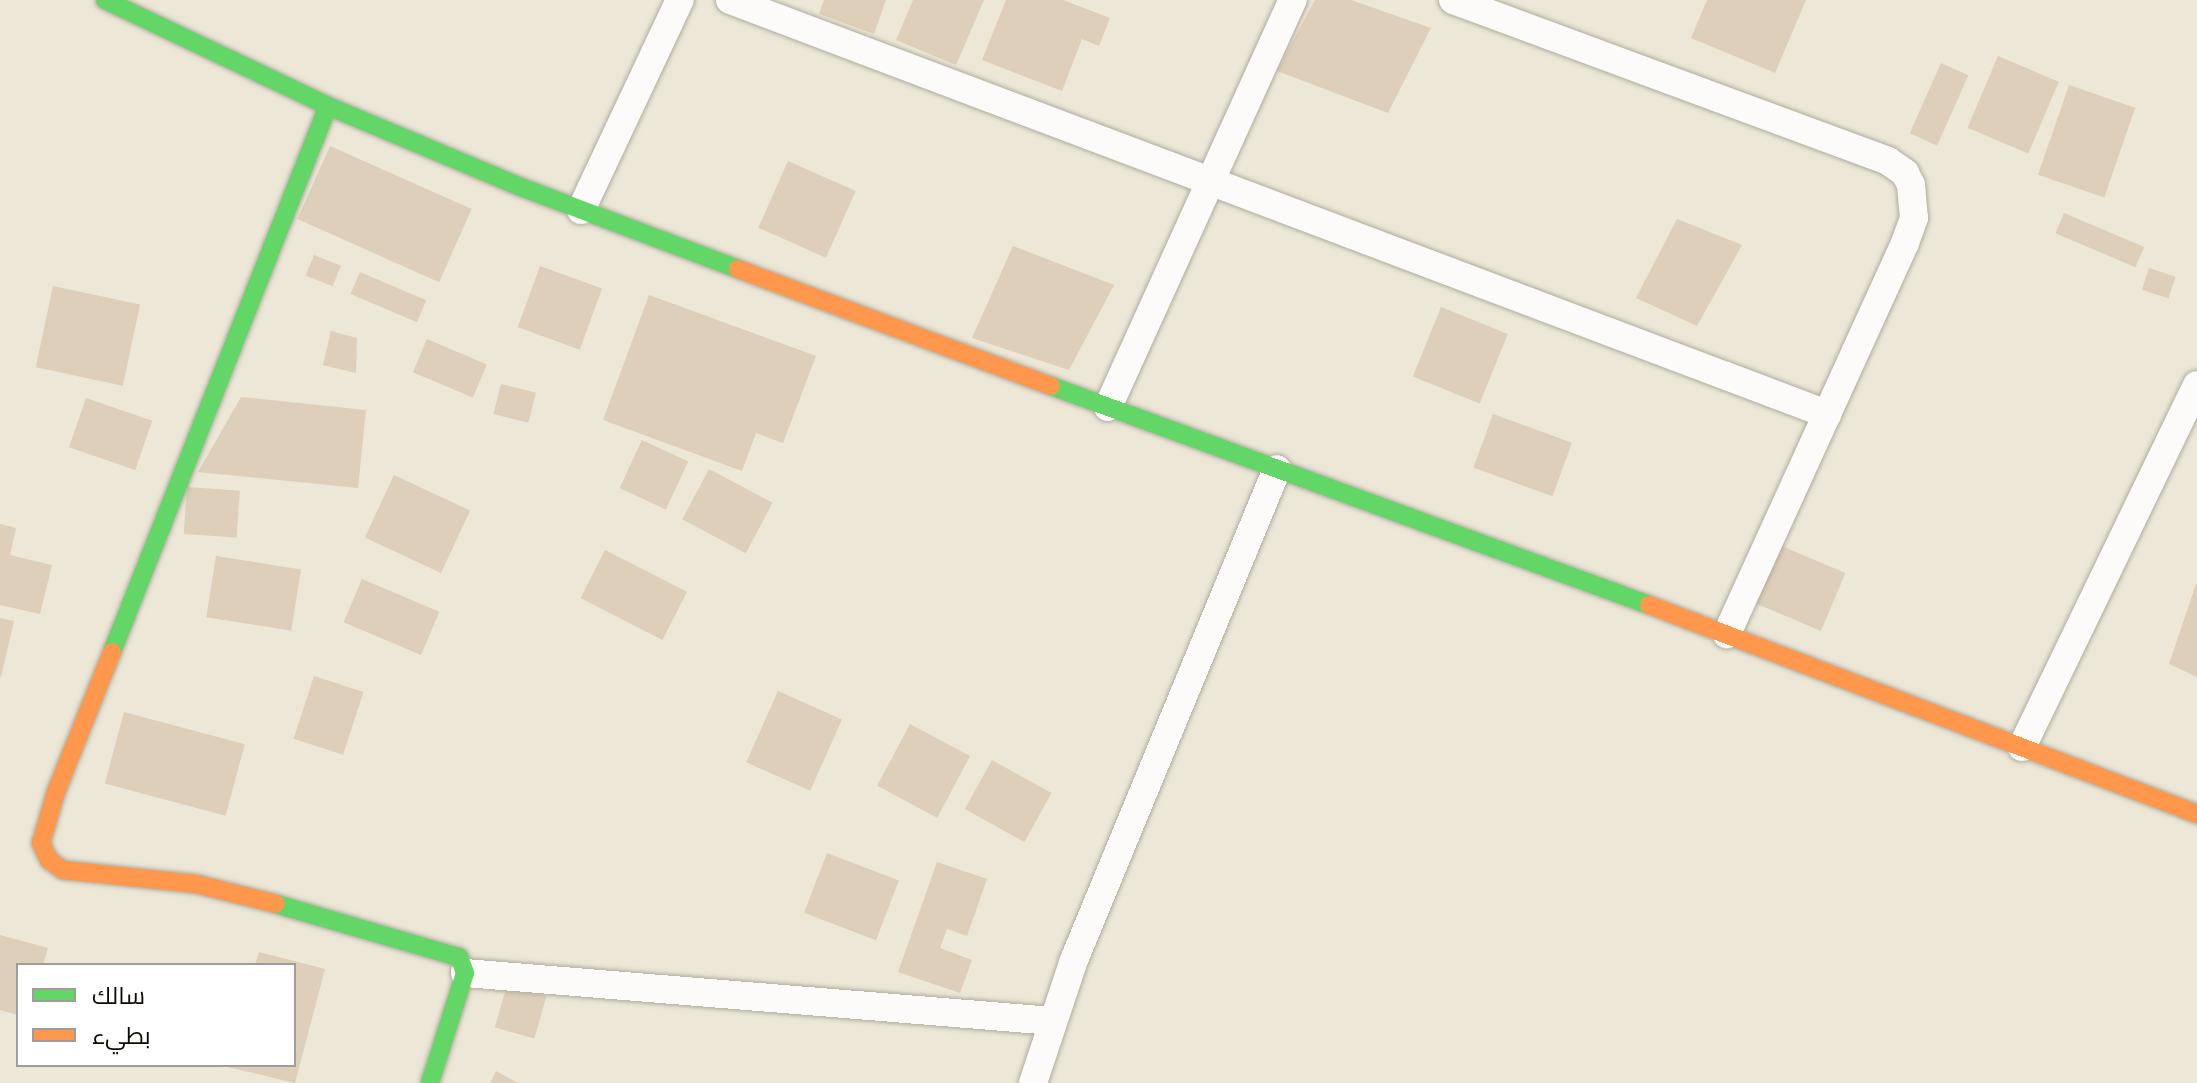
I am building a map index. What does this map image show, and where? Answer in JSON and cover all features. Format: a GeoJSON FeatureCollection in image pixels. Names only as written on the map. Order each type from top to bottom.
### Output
{"type":"FeatureCollection","features":[{"type":"Feature","properties":{"kind":"street"},"geometry":{"type":"LineString","coordinates":[[105,0],[328,106],[581,210],[1727,634],[2197,814]]}},
{"type":"Feature","properties":{"kind":"street"},"geometry":{"type":"LineString","coordinates":[[581,210],[680,0]]}},
{"type":"Feature","properties":{"kind":"street"},"geometry":{"type":"LineString","coordinates":[[730,0],[1827,414]]}},
{"type":"Feature","properties":{"kind":"street"},"geometry":{"type":"LineString","coordinates":[[1108,407],[1293,0]]}},
{"type":"Feature","properties":{"kind":"street"},"geometry":{"type":"LineString","coordinates":[[1453,0],[1888,161],[1905,173],[1913,194],[1914,218],[1727,634]]}},
{"type":"Feature","properties":{"kind":"street"},"geometry":{"type":"LineString","coordinates":[[328,106],[56,792],[41,843],[49,860],[63,870],[196,884],[233,892],[459,957],[465,973],[430,1083]]}},
{"type":"Feature","properties":{"kind":"street"},"geometry":{"type":"LineString","coordinates":[[2022,747],[2197,385]]}},
{"type":"Feature","properties":{"kind":"street"},"geometry":{"type":"LineString","coordinates":[[1033,1083],[1074,960],[1277,469]]}},
{"type":"Feature","properties":{"kind":"street"},"geometry":{"type":"LineString","coordinates":[[465,973],[1052,1021]]}},
{"type":"Feature","properties":{"kind":"building"},"geometry":{"type":"Polygon","coordinates":[[[824,0],[886,0],[874,34],[819,14],[824,0]]]}},
{"type":"Feature","properties":{"kind":"building"},"geometry":{"type":"Polygon","coordinates":[[[913,0],[984,0],[956,65],[896,40],[913,0]]]}},
{"type":"Feature","properties":{"kind":"building"},"geometry":{"type":"Polygon","coordinates":[[[1006,0],[1063,0],[1110,18],[1099,46],[1082,39],[1062,91],[982,60],[1006,0]]]}},
{"type":"Feature","properties":{"kind":"building"},"geometry":{"type":"Polygon","coordinates":[[[1315,0],[1351,0],[1431,28],[1388,113],[1277,71],[1315,0]]]}},
{"type":"Feature","properties":{"kind":"building"},"geometry":{"type":"Polygon","coordinates":[[[1707,0],[1806,0],[1775,73],[1691,38],[1707,0]]]}},
{"type":"Feature","properties":{"kind":"building"},"geometry":{"type":"Polygon","coordinates":[[[1998,56],[2059,82],[2028,154],[1968,128],[1998,56]]]}},
{"type":"Feature","properties":{"kind":"building"},"geometry":{"type":"Polygon","coordinates":[[[1941,63],[1968,75],[1937,146],[1910,133],[1941,63]]]}},
{"type":"Feature","properties":{"kind":"building"},"geometry":{"type":"Polygon","coordinates":[[[2069,85],[2135,108],[2104,198],[2038,175],[2069,85]]]}},
{"type":"Feature","properties":{"kind":"building"},"geometry":{"type":"Polygon","coordinates":[[[330,146],[472,209],[439,282],[297,219],[330,146]]]}},
{"type":"Feature","properties":{"kind":"building"},"geometry":{"type":"Polygon","coordinates":[[[788,161],[856,191],[826,258],[758,228],[788,161]]]}},
{"type":"Feature","properties":{"kind":"building"},"geometry":{"type":"Polygon","coordinates":[[[2064,213],[2144,247],[2135,267],[2055,233],[2064,213]]]}},
{"type":"Feature","properties":{"kind":"building"},"geometry":{"type":"Polygon","coordinates":[[[1677,219],[1742,245],[1697,326],[1636,298],[1677,219]]]}},
{"type":"Feature","properties":{"kind":"building"},"geometry":{"type":"Polygon","coordinates":[[[1013,246],[1114,285],[1069,370],[972,338],[1013,246]]]}},
{"type":"Feature","properties":{"kind":"building"},"geometry":{"type":"Polygon","coordinates":[[[314,255],[341,266],[333,286],[306,275],[314,255]]]}},
{"type":"Feature","properties":{"kind":"building"},"geometry":{"type":"Polygon","coordinates":[[[540,266],[602,289],[580,350],[518,327],[540,266]]]}},
{"type":"Feature","properties":{"kind":"building"},"geometry":{"type":"Polygon","coordinates":[[[2149,268],[2176,277],[2169,299],[2142,290],[2149,268]]]}},
{"type":"Feature","properties":{"kind":"building"},"geometry":{"type":"Polygon","coordinates":[[[360,272],[426,300],[417,322],[351,294],[360,272]]]}},
{"type":"Feature","properties":{"kind":"building"},"geometry":{"type":"Polygon","coordinates":[[[53,286],[140,305],[123,386],[36,367],[53,286]]]}},
{"type":"Feature","properties":{"kind":"building"},"geometry":{"type":"Polygon","coordinates":[[[649,295],[816,356],[783,443],[756,433],[742,471],[603,420],[649,295]]]}},
{"type":"Feature","properties":{"kind":"building"},"geometry":{"type":"Polygon","coordinates":[[[1441,307],[1508,334],[1480,404],[1413,377],[1441,307]]]}},
{"type":"Feature","properties":{"kind":"building"},"geometry":{"type":"Polygon","coordinates":[[[331,331],[357,338],[356,373],[323,365],[331,331]]]}},
{"type":"Feature","properties":{"kind":"building"},"geometry":{"type":"Polygon","coordinates":[[[427,339],[487,364],[473,398],[413,372],[427,339]]]}},
{"type":"Feature","properties":{"kind":"building"},"geometry":{"type":"Polygon","coordinates":[[[501,384],[536,393],[528,423],[494,414],[501,384]]]}},
{"type":"Feature","properties":{"kind":"building"},"geometry":{"type":"Polygon","coordinates":[[[241,397],[366,410],[358,488],[198,472],[241,397]]]}},
{"type":"Feature","properties":{"kind":"building"},"geometry":{"type":"Polygon","coordinates":[[[86,398],[152,421],[135,470],[69,447],[86,398]]]}},
{"type":"Feature","properties":{"kind":"building"},"geometry":{"type":"Polygon","coordinates":[[[1493,414],[1572,443],[1552,496],[1474,468],[1493,414]]]}},
{"type":"Feature","properties":{"kind":"building"},"geometry":{"type":"Polygon","coordinates":[[[642,440],[688,462],[666,510],[620,488],[642,440]]]}},
{"type":"Feature","properties":{"kind":"building"},"geometry":{"type":"Polygon","coordinates":[[[709,469],[773,503],[746,553],[682,519],[709,469]]]}},
{"type":"Feature","properties":{"kind":"building"},"geometry":{"type":"Polygon","coordinates":[[[394,475],[470,510],[441,573],[365,538],[394,475]]]}},
{"type":"Feature","properties":{"kind":"building"},"geometry":{"type":"Polygon","coordinates":[[[187,487],[240,491],[237,538],[184,534],[187,487]]]}},
{"type":"Feature","properties":{"kind":"building"},"geometry":{"type":"Polygon","coordinates":[[[0,524],[16,528],[10,555],[52,565],[40,614],[0,605],[0,524]]]}},
{"type":"Feature","properties":{"kind":"building"},"geometry":{"type":"Polygon","coordinates":[[[1770,541],[1845,573],[1821,631],[1745,599],[1770,541]]]}},
{"type":"Feature","properties":{"kind":"building"},"geometry":{"type":"Polygon","coordinates":[[[605,550],[687,592],[662,640],[580,598],[605,550]]]}},
{"type":"Feature","properties":{"kind":"building"},"geometry":{"type":"Polygon","coordinates":[[[216,556],[301,569],[291,631],[206,617],[216,556]]]}},
{"type":"Feature","properties":{"kind":"building"},"geometry":{"type":"Polygon","coordinates":[[[362,579],[439,612],[421,655],[344,622],[362,579]]]}},
{"type":"Feature","properties":{"kind":"building"},"geometry":{"type":"Polygon","coordinates":[[[2197,585],[2197,677],[2169,664],[2197,585]]]}},
{"type":"Feature","properties":{"kind":"building"},"geometry":{"type":"Polygon","coordinates":[[[0,618],[14,621],[1,677],[0,677],[0,618]]]}},
{"type":"Feature","properties":{"kind":"building"},"geometry":{"type":"Polygon","coordinates":[[[314,676],[363,692],[343,755],[294,739],[314,676]]]}},
{"type":"Feature","properties":{"kind":"building"},"geometry":{"type":"Polygon","coordinates":[[[778,691],[842,719],[810,791],[746,762],[778,691]]]}},
{"type":"Feature","properties":{"kind":"building"},"geometry":{"type":"Polygon","coordinates":[[[124,712],[245,744],[226,816],[105,783],[124,712]]]}},
{"type":"Feature","properties":{"kind":"building"},"geometry":{"type":"Polygon","coordinates":[[[910,724],[970,756],[937,818],[877,786],[910,724]]]}},
{"type":"Feature","properties":{"kind":"building"},"geometry":{"type":"Polygon","coordinates":[[[992,760],[1051,793],[1024,842],[965,809],[992,760]]]}},
{"type":"Feature","properties":{"kind":"building"},"geometry":{"type":"Polygon","coordinates":[[[827,853],[899,881],[876,940],[804,913],[827,853]]]}},
{"type":"Feature","properties":{"kind":"building"},"geometry":{"type":"Polygon","coordinates":[[[937,862],[987,879],[967,936],[947,929],[940,948],[972,960],[960,993],[898,972],[937,862]]]}},
{"type":"Feature","properties":{"kind":"building"},"geometry":{"type":"Polygon","coordinates":[[[0,935],[48,948],[44,963],[16,963],[16,1014],[0,1010],[0,935]]]}},
{"type":"Feature","properties":{"kind":"building"},"geometry":{"type":"Polygon","coordinates":[[[259,952],[325,969],[295,1083],[227,1067],[296,1067],[296,963],[256,963],[259,952]]]}},
{"type":"Feature","properties":{"kind":"building"},"geometry":{"type":"Polygon","coordinates":[[[507,985],[546,996],[534,1039],[495,1027],[507,985]]]}},
{"type":"Feature","properties":{"kind":"building"},"geometry":{"type":"Polygon","coordinates":[[[496,1071],[518,1083],[490,1083],[496,1071]]]}},
{"type":"Feature","properties":{"kind":"traffic: fast"},"geometry":{"type":"LineString","coordinates":[[105,0],[328,106],[521,187],[738,269]]}},
{"type":"Feature","properties":{"kind":"traffic: fast"},"geometry":{"type":"LineString","coordinates":[[112,652],[328,106]]}},
{"type":"Feature","properties":{"kind":"traffic: fast"},"geometry":{"type":"LineString","coordinates":[[1051,386],[1649,605]]}},
{"type":"Feature","properties":{"kind":"traffic: fast"},"geometry":{"type":"LineString","coordinates":[[276,904],[459,957],[465,973],[430,1083]]}},
{"type":"Feature","properties":{"kind":"traffic: slow"},"geometry":{"type":"LineString","coordinates":[[738,269],[1051,386]]}},
{"type":"Feature","properties":{"kind":"traffic: slow"},"geometry":{"type":"LineString","coordinates":[[1649,605],[2197,814]]}},
{"type":"Feature","properties":{"kind":"traffic: slow"},"geometry":{"type":"LineString","coordinates":[[112,652],[56,792],[41,843],[49,860],[63,870],[196,884],[276,904]]}}]}
